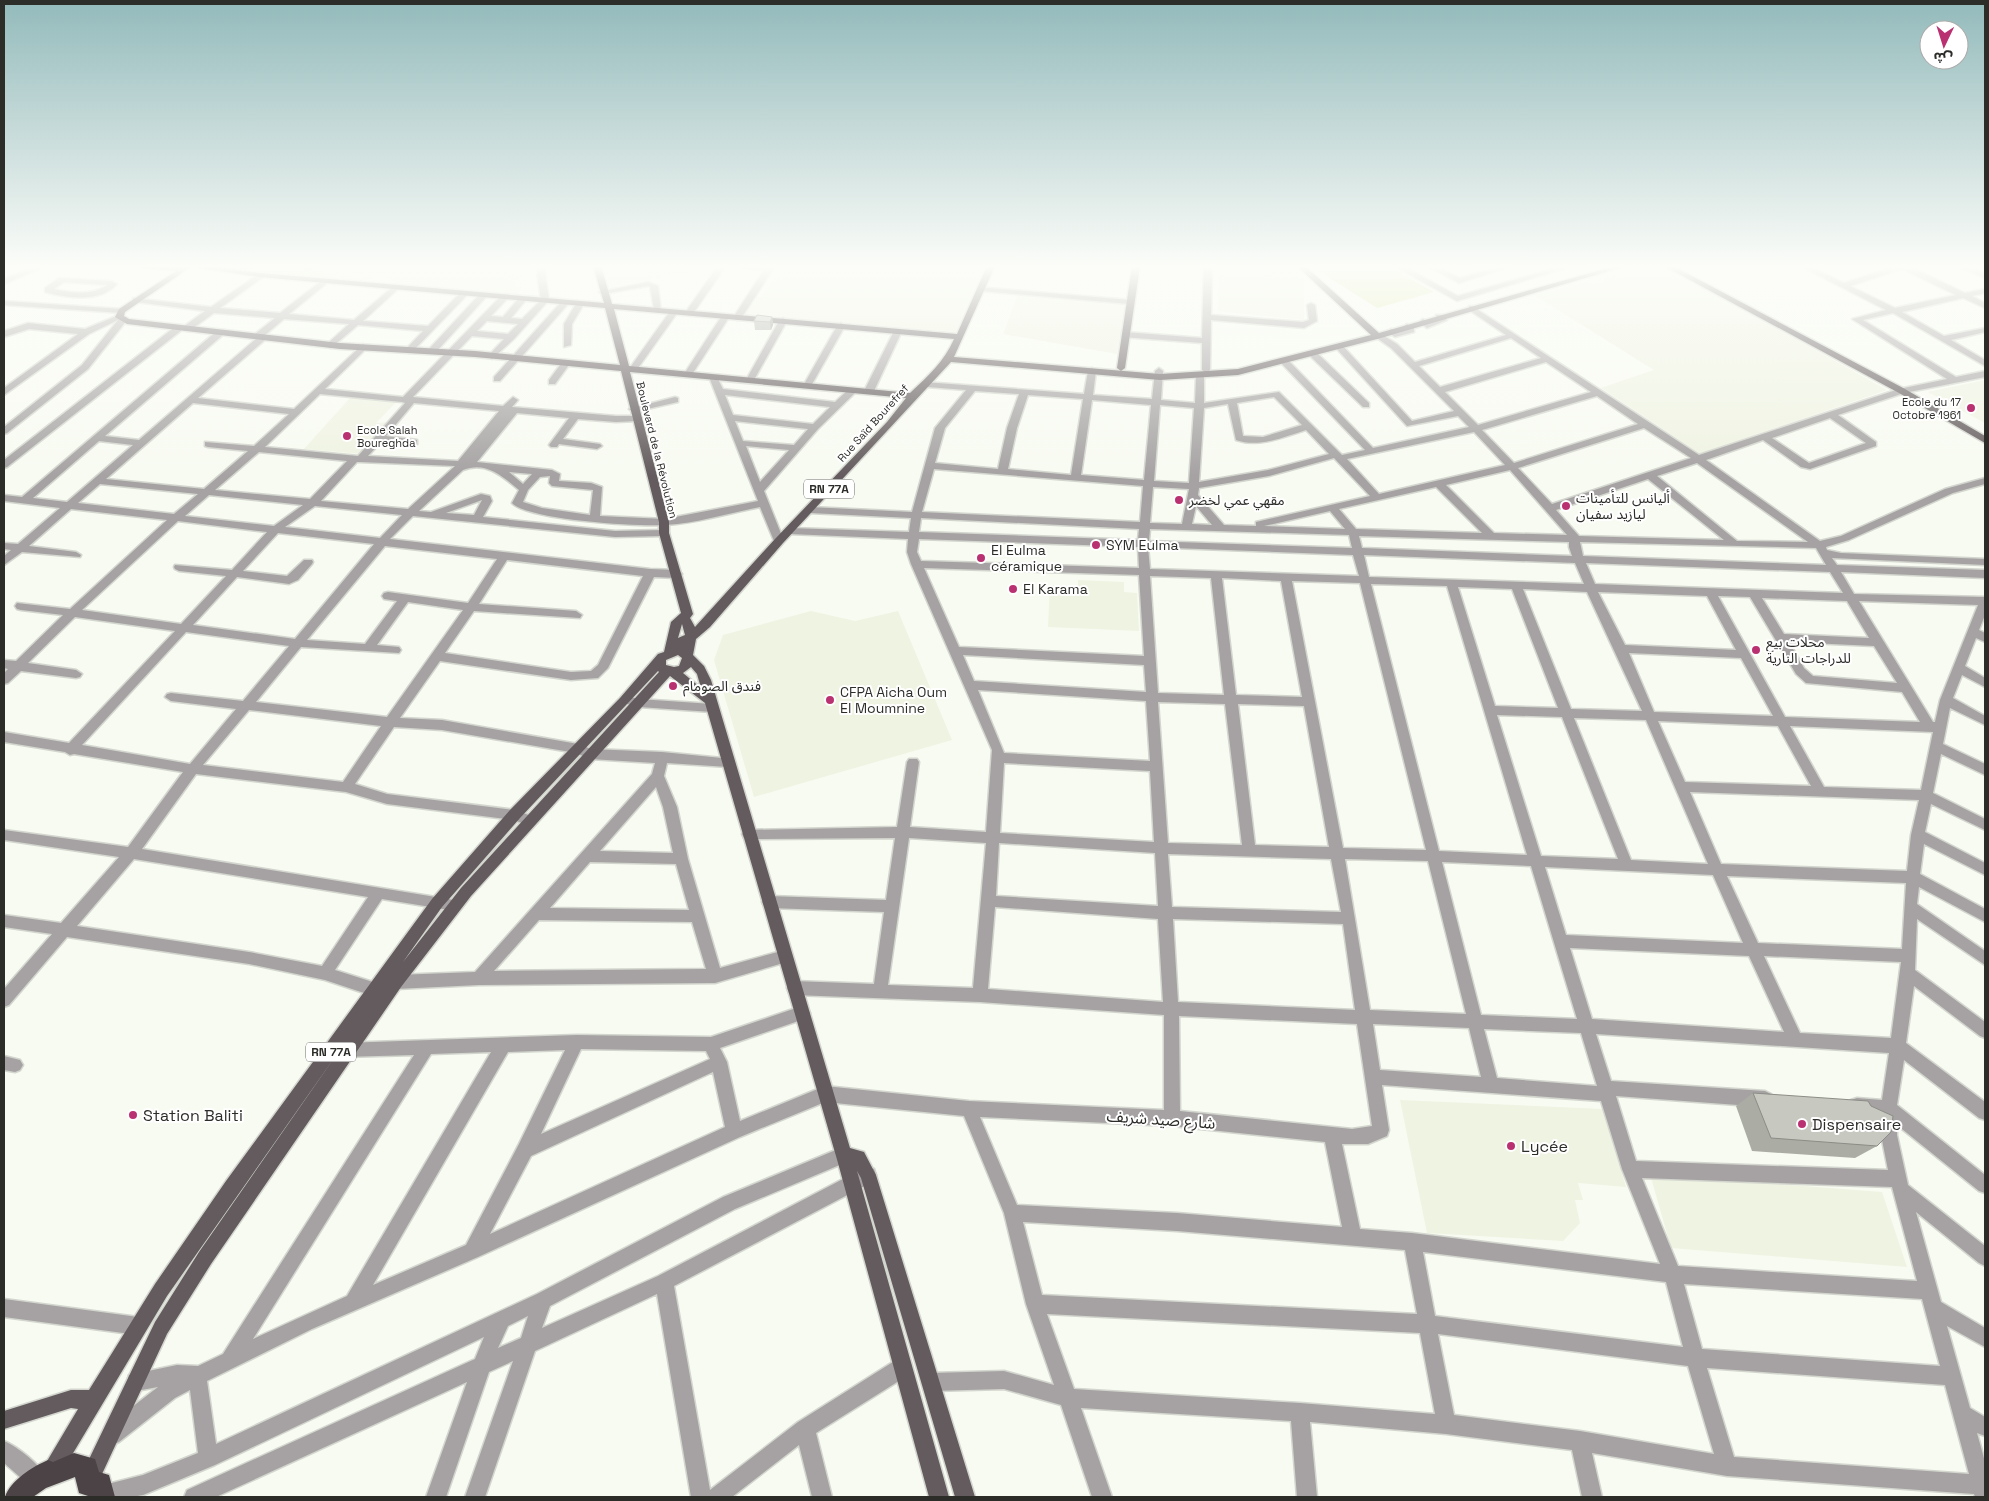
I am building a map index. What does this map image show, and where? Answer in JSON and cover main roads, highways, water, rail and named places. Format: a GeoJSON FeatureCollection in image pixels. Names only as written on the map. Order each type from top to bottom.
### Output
{"type":"FeatureCollection","features":[{"type":"Feature","properties":{"kind":"highway"},"geometry":{"type":"LineString","coordinates":[[17,1497],[43,1478],[74,1465],[87,1467],[98,1492]]}},
{"type":"Feature","properties":{"kind":"main road"},"geometry":{"type":"LineString","coordinates":[[260,336],[363,348],[492,356],[912,396]]}},
{"type":"Feature","properties":{"kind":"main road","name":"Boulevard de la Révolution"},"geometry":{"type":"LineString","coordinates":[[618,336],[628,369],[636,413],[687,614],[684,618],[690,627],[691,637]]}},
{"type":"Feature","properties":{"kind":"main road"},"geometry":{"type":"LineString","coordinates":[[949,336],[959,337]]}},
{"type":"Feature","properties":{"kind":"main road"},"geometry":{"type":"LineString","coordinates":[[1120,368],[1125,336]]}},
{"type":"Feature","properties":{"kind":"main road"},"geometry":{"type":"LineString","coordinates":[[1203,373],[1358,336]]}},
{"type":"Feature","properties":{"kind":"main road"},"geometry":{"type":"LineString","coordinates":[[950,356],[1092,371],[1160,374],[1238,372],[1285,362],[1339,347],[1365,336]]}},
{"type":"Feature","properties":{"kind":"main road"},"geometry":{"type":"LineString","coordinates":[[1802,336],[1985,432]]}},
{"type":"Feature","properties":{"kind":"main road"},"geometry":{"type":"LineString","coordinates":[[1808,336],[1906,390],[1985,440]]}},
{"type":"Feature","properties":{"kind":"main road","name":"Rue Saïd Bourefref"},"geometry":{"type":"LineString","coordinates":[[668,657],[706,624],[779,541],[890,424],[912,396],[927,384],[950,356],[959,337]]}},
{"type":"Feature","properties":{"kind":"main road"},"geometry":{"type":"LineString","coordinates":[[950,356],[1120,368],[1160,374]]}},
{"type":"Feature","properties":{"kind":"main road"},"geometry":{"type":"LineString","coordinates":[[98,1492],[110,1436],[161,1328],[205,1258],[396,982],[522,818],[633,701],[668,657],[677,622],[687,614]]}},
{"type":"Feature","properties":{"kind":"main road"},"geometry":{"type":"LineString","coordinates":[[668,657],[685,667],[691,637]]}},
{"type":"Feature","properties":{"kind":"main road"},"geometry":{"type":"LineString","coordinates":[[668,657],[681,651],[698,664],[703,671],[711,704],[826,1094],[939,1497]]}},
{"type":"Feature","properties":{"kind":"main road"},"geometry":{"type":"LineString","coordinates":[[668,657],[711,704]]}},
{"type":"Feature","properties":{"kind":"main road","name":"RN 77A"},"geometry":{"type":"LineString","coordinates":[[43,1478],[94,1400],[138,1326],[232,1187],[333,1050],[437,902],[522,818]]}},
{"type":"Feature","properties":{"kind":"main road"},"geometry":{"type":"LineString","coordinates":[[843,1155],[858,1158],[868,1175],[965,1497]]}},
{"type":"Feature","properties":{"kind":"main road"},"geometry":{"type":"LineString","coordinates":[[4,1420],[71,1399],[94,1400]]}},
{"type":"Feature","properties":{"kind":"place","name":"Ecole du 17 Octobre 1961"},"geometry":{"type":"Point","coordinates":[1971,408]}},
{"type":"Feature","properties":{"kind":"place","name":"Ecole Salah Boureghda"},"geometry":{"type":"Point","coordinates":[347,436]}},
{"type":"Feature","properties":{"kind":"place","name":"مقهي عمي لخضر"},"geometry":{"type":"Point","coordinates":[1179,500]}},
{"type":"Feature","properties":{"kind":"place","name":"أليانس للتأمينات ليازيد سفيان"},"geometry":{"type":"Point","coordinates":[1566,506]}},
{"type":"Feature","properties":{"kind":"place","name":"SYM Eulma"},"geometry":{"type":"Point","coordinates":[1096,545]}},
{"type":"Feature","properties":{"kind":"place","name":"El Eulma céramique"},"geometry":{"type":"Point","coordinates":[981,558]}},
{"type":"Feature","properties":{"kind":"place","name":"El Karama"},"geometry":{"type":"Point","coordinates":[1013,589]}},
{"type":"Feature","properties":{"kind":"place","name":"محلات بيع للدراجات النارية"},"geometry":{"type":"Point","coordinates":[1756,650]}},
{"type":"Feature","properties":{"kind":"place","name":"فندق الصومام"},"geometry":{"type":"Point","coordinates":[673,686]}},
{"type":"Feature","properties":{"kind":"place","name":"CFPA Aicha Oum El Moumnine"},"geometry":{"type":"Point","coordinates":[830,700]}},
{"type":"Feature","properties":{"kind":"place","name":"Station Baliti"},"geometry":{"type":"Point","coordinates":[133,1115]}},
{"type":"Feature","properties":{"kind":"place","name":"Dispensaire"},"geometry":{"type":"Point","coordinates":[1802,1124]}},
{"type":"Feature","properties":{"kind":"place","name":"Lycée"},"geometry":{"type":"Point","coordinates":[1511,1146]}}]}
